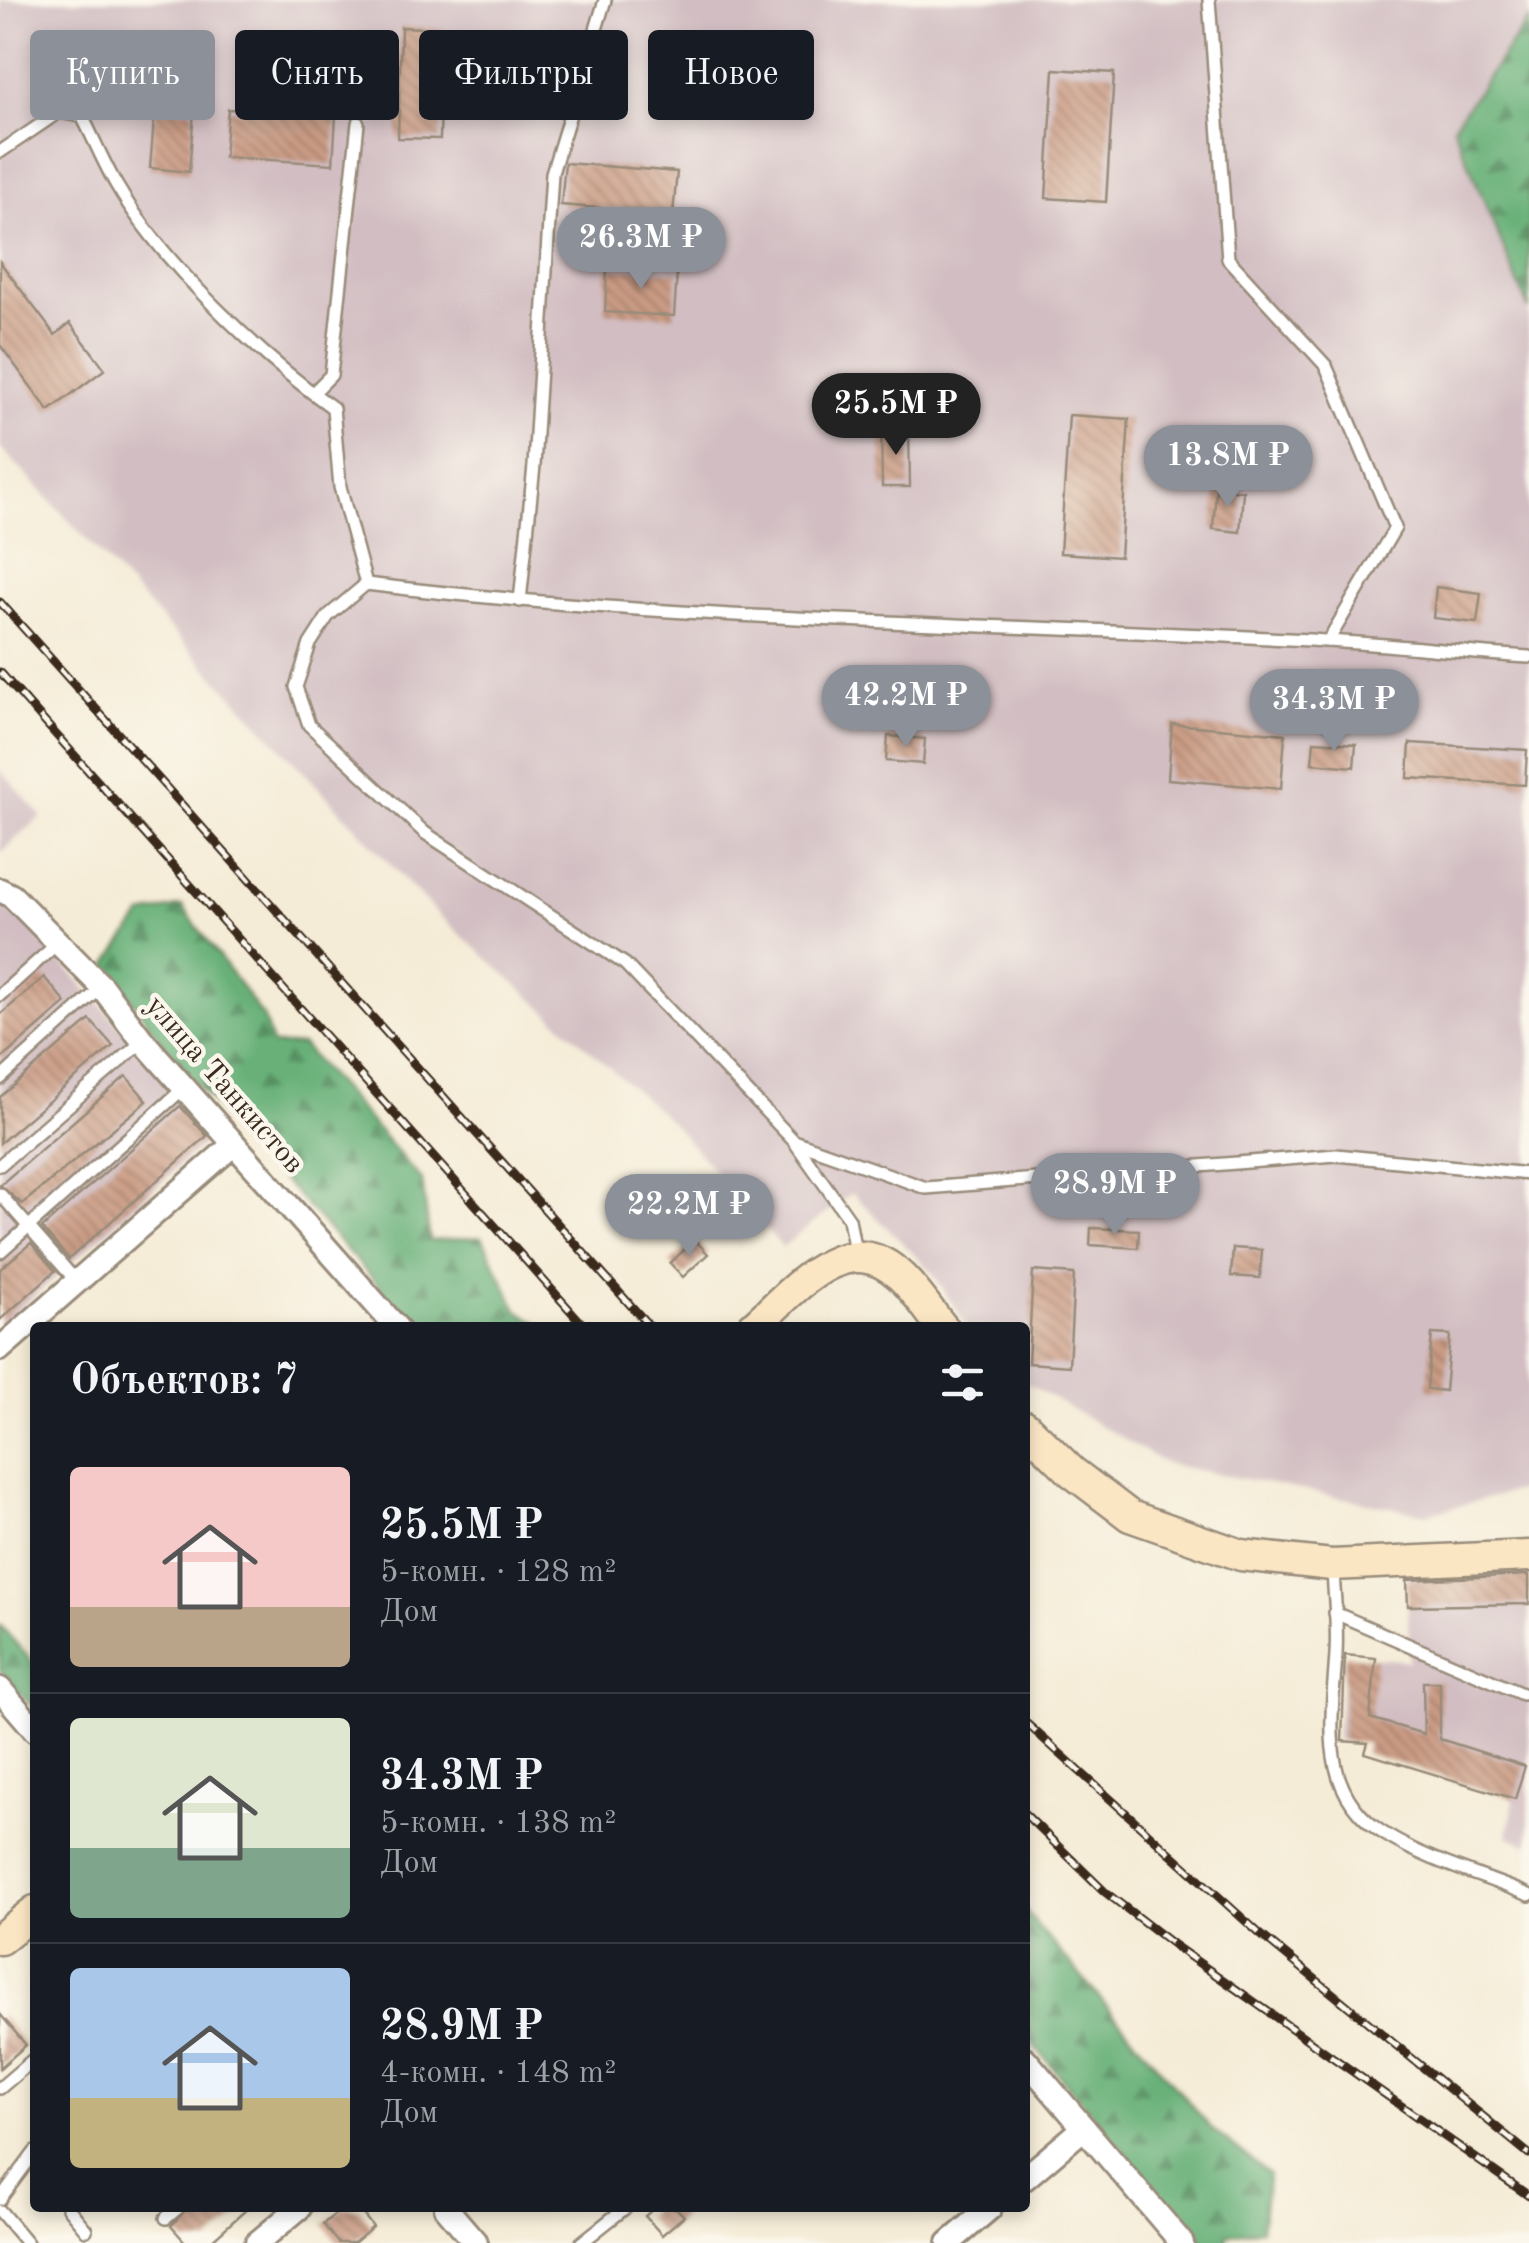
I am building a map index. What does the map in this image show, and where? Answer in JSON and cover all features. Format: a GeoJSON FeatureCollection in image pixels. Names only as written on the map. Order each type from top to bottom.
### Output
{"type":"FeatureCollection","features":[{"type":"Feature","properties":{"kind":"street","name":"улица Танкистов"},"geometry":{"type":"LineString","coordinates":[[0,890],[60,942],[102,987],[143,1041],[391,1322]]}},
{"type":"Feature","properties":{"kind":"street"},"geometry":{"type":"LineString","coordinates":[[30,1322],[234,1144]]}},
{"type":"Feature","properties":{"kind":"street"},"geometry":{"type":"LineString","coordinates":[[759,1322],[820,1267],[838,1257],[856,1257],[897,1272],[937,1322]]}},
{"type":"Feature","properties":{"kind":"street"},"geometry":{"type":"LineString","coordinates":[[0,1349],[30,1322]]}},
{"type":"Feature","properties":{"kind":"street"},"geometry":{"type":"LineString","coordinates":[[1030,1431],[1072,1472],[1130,1516],[1241,1556],[1332,1564],[1529,1556]]}},
{"type":"Feature","properties":{"kind":"street"},"geometry":{"type":"LineString","coordinates":[[0,1689],[30,1724]]}},
{"type":"Feature","properties":{"kind":"street"},"geometry":{"type":"LineString","coordinates":[[0,1940],[30,1915]]}},
{"type":"Feature","properties":{"kind":"street"},"geometry":{"type":"LineString","coordinates":[[1030,2065],[1182,2243]]}},
{"type":"Feature","properties":{"kind":"street"},"geometry":{"type":"LineString","coordinates":[[1030,2174],[1084,2128]]}},
{"type":"Feature","properties":{"kind":"street"},"geometry":{"type":"LineString","coordinates":[[258,2243],[293,2212]]}},
{"type":"Feature","properties":{"kind":"street"},"geometry":{"type":"LineString","coordinates":[[449,2212],[476,2243]]}},
{"type":"Feature","properties":{"kind":"street"},"geometry":{"type":"LineString","coordinates":[[949,2243],[985,2212]]}},
{"type":"Feature","properties":{"kind":"lane"},"geometry":{"type":"LineString","coordinates":[[520,602],[535,447],[552,172],[605,0]]}},
{"type":"Feature","properties":{"kind":"lane"},"geometry":{"type":"LineString","coordinates":[[1209,0],[1228,259],[1326,366],[1394,528],[1328,641]]}},
{"type":"Feature","properties":{"kind":"lane"},"geometry":{"type":"LineString","coordinates":[[0,152],[59,112],[82,116],[118,188],[179,266],[290,376],[333,408],[340,487],[366,584]]}},
{"type":"Feature","properties":{"kind":"lane"},"geometry":{"type":"LineString","coordinates":[[313,393],[331,375],[358,123]]}},
{"type":"Feature","properties":{"kind":"lane"},"geometry":{"type":"LineString","coordinates":[[856,1257],[848,1219],[794,1142],[625,964],[425,834],[309,724],[296,687],[310,644],[328,616],[366,584],[520,602],[982,628],[1328,641],[1529,656]]}},
{"type":"Feature","properties":{"kind":"lane"},"geometry":{"type":"LineString","coordinates":[[0,994],[60,942]]}},
{"type":"Feature","properties":{"kind":"lane"},"geometry":{"type":"LineString","coordinates":[[0,1079],[102,987]]}},
{"type":"Feature","properties":{"kind":"lane"},"geometry":{"type":"LineString","coordinates":[[0,1165],[143,1041]]}},
{"type":"Feature","properties":{"kind":"lane"},"geometry":{"type":"LineString","coordinates":[[0,1252],[184,1088]]}},
{"type":"Feature","properties":{"kind":"lane"},"geometry":{"type":"LineString","coordinates":[[794,1142],[926,1188],[1336,1156],[1529,1174]]}},
{"type":"Feature","properties":{"kind":"lane"},"geometry":{"type":"LineString","coordinates":[[0,1194],[76,1281]]}},
{"type":"Feature","properties":{"kind":"lane"},"geometry":{"type":"LineString","coordinates":[[1332,1564],[1329,1739],[1333,1769],[1346,1794],[1394,1840],[1529,1895]]}},
{"type":"Feature","properties":{"kind":"lane"},"geometry":{"type":"LineString","coordinates":[[1334,1613],[1522,1694]]}},
{"type":"Feature","properties":{"kind":"lane"},"geometry":{"type":"LineString","coordinates":[[0,2088],[30,2062]]}},
{"type":"Feature","properties":{"kind":"lane"},"geometry":{"type":"LineString","coordinates":[[0,2200],[30,2163]]}},
{"type":"Feature","properties":{"kind":"lane"},"geometry":{"type":"LineString","coordinates":[[0,2211],[27,2243]]}},
{"type":"Feature","properties":{"kind":"lane"},"geometry":{"type":"LineString","coordinates":[[71,2212],[86,2230]]}},
{"type":"Feature","properties":{"kind":"lane"},"geometry":{"type":"LineString","coordinates":[[166,2218],[173,2212]]}},
{"type":"Feature","properties":{"kind":"lane"},"geometry":{"type":"LineString","coordinates":[[582,2243],[621,2212]]}},
{"type":"Feature","properties":{"kind":"shaded area"},"geometry":{"type":"Polygon","coordinates":[[[0,0],[1529,0],[1529,1488],[1426,1514],[1166,1464],[1030,1385],[1030,1322],[965,1322],[932,1272],[852,1193],[782,1247],[674,1125],[434,911],[0,447],[0,0]]]}},
{"type":"Feature","properties":{"kind":"shaded area"},"geometry":{"type":"Polygon","coordinates":[[[0,770],[42,816],[0,853],[0,770]]]}},
{"type":"Feature","properties":{"kind":"shaded area"},"geometry":{"type":"Polygon","coordinates":[[[0,893],[216,1133],[0,1327],[0,893]]]}},
{"type":"Feature","properties":{"kind":"shaded area"},"geometry":{"type":"Polygon","coordinates":[[[1529,1568],[1529,1845],[1508,1837],[1514,1799],[1365,1753],[1366,1743],[1336,1740],[1345,1655],[1409,1661],[1407,1571],[1529,1568]]]}},
{"type":"Feature","properties":{"kind":"green space"},"geometry":{"type":"Polygon","coordinates":[[[1529,19],[1529,310],[1453,126],[1529,19]]]}},
{"type":"Feature","properties":{"kind":"green space"},"geometry":{"type":"Polygon","coordinates":[[[182,906],[264,1018],[272,1045],[302,1045],[422,1180],[430,1241],[482,1237],[518,1311],[537,1322],[411,1322],[173,1058],[107,965],[142,915],[182,906]]]}},
{"type":"Feature","properties":{"kind":"green space"},"geometry":{"type":"Polygon","coordinates":[[[0,1625],[30,1659],[30,1704],[0,1670],[0,1625]]]}},
{"type":"Feature","properties":{"kind":"green space"},"geometry":{"type":"Polygon","coordinates":[[[1030,1917],[1213,2130],[1269,2174],[1261,2229],[1227,2235],[1228,2243],[1202,2243],[1030,2041],[1030,1917]]]}},
{"type":"Feature","properties":{"kind":"building"},"geometry":{"type":"Polygon","coordinates":[[[401,27],[443,29],[419,30],[419,120],[441,120],[440,139],[398,138],[401,27]]]}},
{"type":"Feature","properties":{"kind":"building"},"geometry":{"type":"Polygon","coordinates":[[[1054,69],[1114,73],[1106,202],[1046,198],[1054,69]]]}},
{"type":"Feature","properties":{"kind":"building"},"geometry":{"type":"Polygon","coordinates":[[[228,109],[235,109],[235,120],[336,120],[333,164],[224,157],[228,109]]]}},
{"type":"Feature","properties":{"kind":"building"},"geometry":{"type":"Polygon","coordinates":[[[154,120],[193,120],[189,172],[150,168],[154,120]]]}},
{"type":"Feature","properties":{"kind":"building"},"geometry":{"type":"Polygon","coordinates":[[[565,163],[677,172],[673,214],[561,205],[565,163]]]}},
{"type":"Feature","properties":{"kind":"building"},"geometry":{"type":"Polygon","coordinates":[[[0,262],[55,335],[70,323],[105,369],[49,411],[0,345],[0,262]]]}},
{"type":"Feature","properties":{"kind":"building"},"geometry":{"type":"Polygon","coordinates":[[[607,268],[677,272],[674,316],[605,312],[607,268]]]}},
{"type":"Feature","properties":{"kind":"building"},"geometry":{"type":"Polygon","coordinates":[[[1069,415],[1129,419],[1120,557],[1060,553],[1069,415]]]}},
{"type":"Feature","properties":{"kind":"building"},"geometry":{"type":"Polygon","coordinates":[[[881,428],[909,428],[910,487],[882,487],[881,428]]]}},
{"type":"Feature","properties":{"kind":"building"},"geometry":{"type":"Polygon","coordinates":[[[1216,489],[1243,491],[1240,532],[1213,529],[1216,489]]]}},
{"type":"Feature","properties":{"kind":"building"},"geometry":{"type":"Polygon","coordinates":[[[1436,587],[1481,593],[1477,623],[1433,618],[1436,587]]]}},
{"type":"Feature","properties":{"kind":"building"},"geometry":{"type":"Polygon","coordinates":[[[1172,724],[1285,734],[1281,789],[1168,779],[1172,724]]]}},
{"type":"Feature","properties":{"kind":"building"},"geometry":{"type":"Polygon","coordinates":[[[888,736],[925,739],[923,764],[886,761],[888,736]]]}},
{"type":"Feature","properties":{"kind":"building"},"geometry":{"type":"Polygon","coordinates":[[[1314,741],[1356,744],[1354,767],[1312,763],[1314,741]]]}},
{"type":"Feature","properties":{"kind":"building"},"geometry":{"type":"Polygon","coordinates":[[[1410,743],[1527,750],[1525,785],[1408,778],[1410,743]]]}},
{"type":"Feature","properties":{"kind":"building"},"geometry":{"type":"Polygon","coordinates":[[[44,977],[66,1003],[0,1060],[0,1015],[44,977]]]}},
{"type":"Feature","properties":{"kind":"building"},"geometry":{"type":"Polygon","coordinates":[[[90,1020],[113,1046],[0,1143],[0,1097],[90,1020]]]}},
{"type":"Feature","properties":{"kind":"building"},"geometry":{"type":"Polygon","coordinates":[[[126,1076],[147,1101],[22,1204],[0,1185],[126,1076]]]}},
{"type":"Feature","properties":{"kind":"building"},"geometry":{"type":"Polygon","coordinates":[[[180,1106],[207,1136],[69,1259],[42,1228],[180,1106]]]}},
{"type":"Feature","properties":{"kind":"building"},"geometry":{"type":"Polygon","coordinates":[[[1091,1228],[1139,1230],[1138,1248],[1090,1245],[1091,1228]]]}},
{"type":"Feature","properties":{"kind":"building"},"geometry":{"type":"Polygon","coordinates":[[[695,1240],[708,1254],[683,1277],[670,1263],[695,1240]]]}},
{"type":"Feature","properties":{"kind":"building"},"geometry":{"type":"Polygon","coordinates":[[[31,1243],[55,1271],[0,1320],[0,1269],[31,1243]]]}},
{"type":"Feature","properties":{"kind":"building"},"geometry":{"type":"Polygon","coordinates":[[[1233,1248],[1262,1250],[1260,1278],[1231,1276],[1233,1248]]]}},
{"type":"Feature","properties":{"kind":"building"},"geometry":{"type":"Polygon","coordinates":[[[1033,1271],[1074,1274],[1069,1366],[1030,1363],[1033,1271]]]}},
{"type":"Feature","properties":{"kind":"building"},"geometry":{"type":"Polygon","coordinates":[[[1432,1334],[1450,1335],[1445,1391],[1427,1389],[1432,1334]]]}},
{"type":"Feature","properties":{"kind":"building"},"geometry":{"type":"Polygon","coordinates":[[[1529,1575],[1529,1604],[1408,1606],[1407,1580],[1529,1575]]]}},
{"type":"Feature","properties":{"kind":"building"},"geometry":{"type":"Polygon","coordinates":[[[1345,1655],[1376,1658],[1370,1718],[1424,1734],[1423,1682],[1440,1682],[1440,1739],[1525,1766],[1515,1799],[1365,1753],[1368,1743],[1342,1741],[1345,1655]]]}},
{"type":"Feature","properties":{"kind":"building"},"geometry":{"type":"Polygon","coordinates":[[[0,2014],[26,2045],[0,2068],[0,2014]]]}},
{"type":"Feature","properties":{"kind":"building"},"geometry":{"type":"Polygon","coordinates":[[[183,2212],[244,2212],[209,2243],[186,2243],[171,2226],[183,2212]]]}},
{"type":"Feature","properties":{"kind":"building"},"geometry":{"type":"Polygon","coordinates":[[[338,2212],[361,2212],[373,2227],[354,2243],[338,2243],[323,2224],[338,2212]]]}},
{"type":"Feature","properties":{"kind":"building"},"geometry":{"type":"Polygon","coordinates":[[[650,2212],[680,2212],[684,2216],[662,2235],[645,2216],[650,2212]]]}},
{"type":"Feature","properties":{"kind":"railway"},"geometry":{"type":"LineString","coordinates":[[0,602],[646,1322]]}},
{"type":"Feature","properties":{"kind":"railway"},"geometry":{"type":"LineString","coordinates":[[0,672],[581,1322]]}},
{"type":"Feature","properties":{"kind":"railway"},"geometry":{"type":"LineString","coordinates":[[1030,1727],[1260,1934],[1529,2154]]}},
{"type":"Feature","properties":{"kind":"railway"},"geometry":{"type":"LineString","coordinates":[[1030,1819],[1105,1892],[1175,1946],[1529,2196]]}}]}
